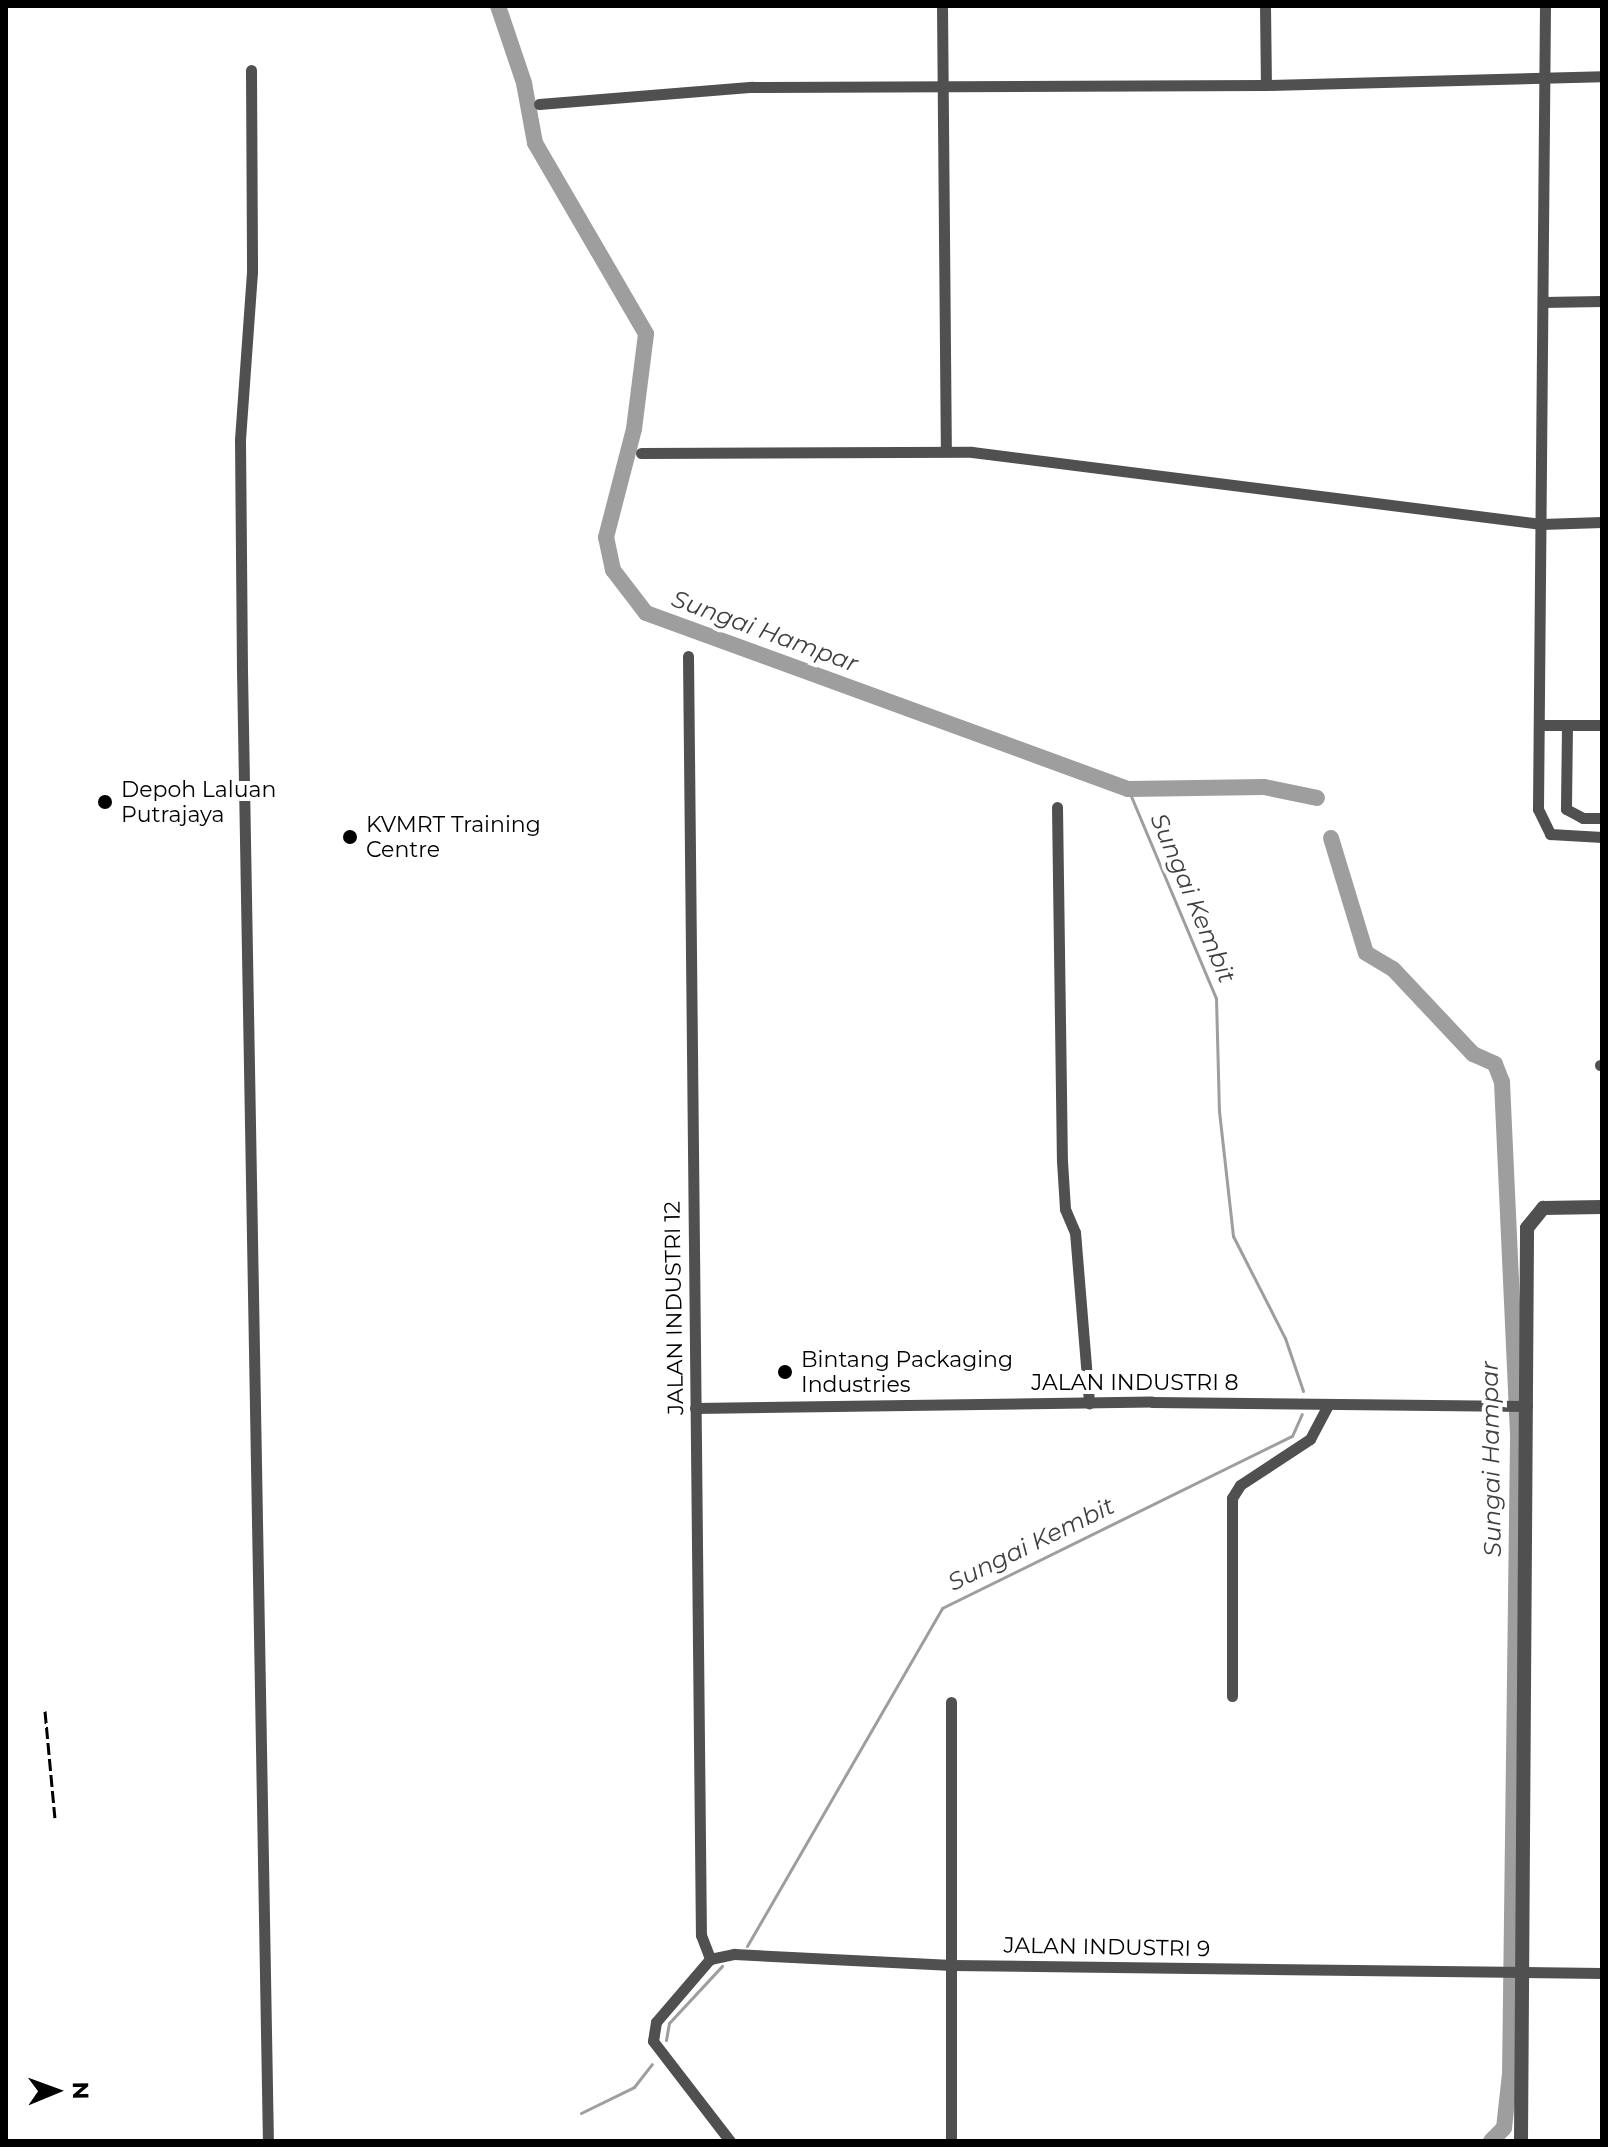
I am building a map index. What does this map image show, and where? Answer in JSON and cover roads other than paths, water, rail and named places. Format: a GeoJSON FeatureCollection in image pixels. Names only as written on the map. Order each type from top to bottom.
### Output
{"type":"FeatureCollection","features":[{"type":"Feature","properties":{"kind":"street"},"geometry":{"type":"LineString","coordinates":[[942,6],[946,451]]}},
{"type":"Feature","properties":{"kind":"street"},"geometry":{"type":"LineString","coordinates":[[1265,6],[1266,85]]}},
{"type":"Feature","properties":{"kind":"street"},"geometry":{"type":"LineString","coordinates":[[1545,6],[1538,809],[1544,829],[1558,836],[1602,837]]}},
{"type":"Feature","properties":{"kind":"street"},"geometry":{"type":"LineString","coordinates":[[251,70],[252,272],[240,440],[268,2141]]}},
{"type":"Feature","properties":{"kind":"street"},"geometry":{"type":"LineString","coordinates":[[539,104],[752,87],[943,89],[1266,85],[1544,80],[1602,76]]}},
{"type":"Feature","properties":{"kind":"street"},"geometry":{"type":"LineString","coordinates":[[1543,302],[1602,301]]}},
{"type":"Feature","properties":{"kind":"street"},"geometry":{"type":"LineString","coordinates":[[641,453],[946,451],[1541,524],[1602,522]]}},
{"type":"Feature","properties":{"kind":"street","name":"JALAN INDUSTRI 12"},"geometry":{"type":"LineString","coordinates":[[688,656],[701,1935],[710,1959]]}},
{"type":"Feature","properties":{"kind":"street"},"geometry":{"type":"LineString","coordinates":[[1539,725],[1602,725]]}},
{"type":"Feature","properties":{"kind":"street"},"geometry":{"type":"LineString","coordinates":[[1567,725],[1566,809],[1583,818],[1602,818]]}},
{"type":"Feature","properties":{"kind":"street"},"geometry":{"type":"LineString","coordinates":[[1057,807],[1063,1173],[1065,1209],[1075,1232],[1089,1403]]}},
{"type":"Feature","properties":{"kind":"street"},"geometry":{"type":"LineString","coordinates":[[1521,2141],[1527,1234],[1534,1214],[1548,1207],[1602,1207]]}},
{"type":"Feature","properties":{"kind":"street","name":"JALAN INDUSTRI 8"},"geometry":{"type":"LineString","coordinates":[[695,1408],[1089,1403],[1526,1406]]}},
{"type":"Feature","properties":{"kind":"street"},"geometry":{"type":"LineString","coordinates":[[1232,1696],[1232,1498],[1240,1485],[1310,1439],[1328,1405]]}},
{"type":"Feature","properties":{"kind":"street"},"geometry":{"type":"LineString","coordinates":[[951,1702],[951,2141]]}},
{"type":"Feature","properties":{"kind":"street","name":"JALAN INDUSTRI 9"},"geometry":{"type":"LineString","coordinates":[[710,1959],[734,1954],[952,1965],[1602,1973]]}},
{"type":"Feature","properties":{"kind":"street"},"geometry":{"type":"LineString","coordinates":[[710,1959],[656,2022],[653,2041],[730,2141]]}},
{"type":"Feature","properties":{"kind":"waterway","name":"Sungai Hampar"},"geometry":{"type":"LineString","coordinates":[[498,6],[524,83],[535,143],[646,334],[634,429],[606,537],[613,570],[646,613],[1128,789],[1264,787],[1317,798]]}},
{"type":"Feature","properties":{"kind":"waterway","name":"Sungai Kembit"},"geometry":{"type":"LineString","coordinates":[[1128,789],[1216,998],[1219,1111],[1233,1236],[1285,1338],[1303,1391]]}},
{"type":"Feature","properties":{"kind":"waterway","name":"Sungai Hampar"},"geometry":{"type":"LineString","coordinates":[[1331,838],[1366,953],[1393,969],[1473,1054],[1495,1064],[1502,1082],[1518,1440],[1510,2074],[1504,2128],[1491,2141]]}},
{"type":"Feature","properties":{"kind":"waterway","name":"Sungai Kembit"},"geometry":{"type":"LineString","coordinates":[[747,1946],[942,1608],[1292,1436],[1302,1414]]}},
{"type":"Feature","properties":{"kind":"waterway","name":"Sungai Kembit"},"geometry":{"type":"LineString","coordinates":[[666,2040],[669,2023],[722,1966]]}},
{"type":"Feature","properties":{"kind":"waterway","name":"Sungai Kembit"},"geometry":{"type":"LineString","coordinates":[[581,2113],[634,2087],[652,2064]]}},
{"type":"Feature","properties":{"kind":"railway"},"geometry":{"type":"LineString","coordinates":[[45,1711],[55,1818]]}},
{"type":"Feature","properties":{"kind":"place","name":"Depoh Laluan Putrajaya"},"geometry":{"type":"Point","coordinates":[105,802]}},
{"type":"Feature","properties":{"kind":"place","name":"KVMRT Training Centre"},"geometry":{"type":"Point","coordinates":[350,837]}},
{"type":"Feature","properties":{"kind":"place","name":"Bintang Packaging Industries"},"geometry":{"type":"Point","coordinates":[785,1372]}}]}
